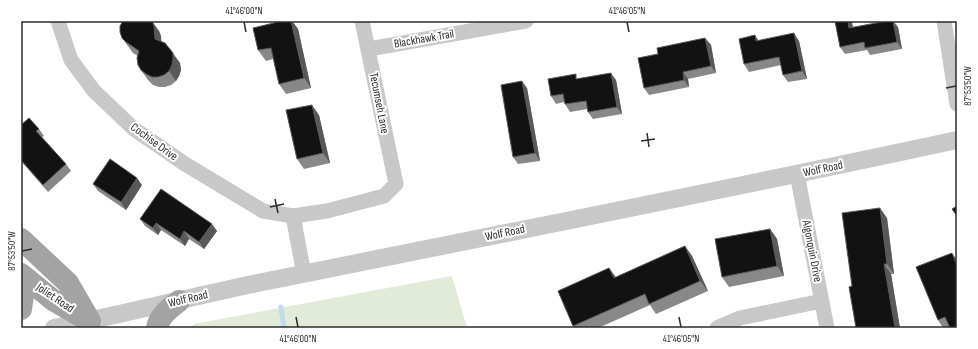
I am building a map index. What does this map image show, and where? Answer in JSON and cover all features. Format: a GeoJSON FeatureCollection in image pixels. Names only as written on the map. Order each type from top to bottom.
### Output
{"type":"FeatureCollection","features":[{"type":"Feature","properties":{"kind":"main road","name":"Joliet Road"},"geometry":{"type":"LineString","coordinates":[[21,239],[68,283],[94,324]]}},
{"type":"Feature","properties":{"kind":"main road","name":"Joliet Road"},"geometry":{"type":"LineString","coordinates":[[21,274],[53,300],[94,324]]}},
{"type":"Feature","properties":{"kind":"main road"},"geometry":{"type":"LineString","coordinates":[[21,285],[23,295],[21,309]]}},
{"type":"Feature","properties":{"kind":"main road"},"geometry":{"type":"LineString","coordinates":[[157,328],[158,322],[167,311],[179,301]]}},
{"type":"Feature","properties":{"kind":"street","name":"Cochise Drive"},"geometry":{"type":"LineString","coordinates":[[58,21],[71,60],[94,91],[134,129],[185,164],[263,211],[293,216],[327,211],[384,196],[396,184]]}},
{"type":"Feature","properties":{"kind":"street","name":"Tecumseh Lane"},"geometry":{"type":"LineString","coordinates":[[362,21],[396,184]]}},
{"type":"Feature","properties":{"kind":"street","name":"Blackhawk Trail"},"geometry":{"type":"LineString","coordinates":[[368,49],[526,21]]}},
{"type":"Feature","properties":{"kind":"street"},"geometry":{"type":"LineString","coordinates":[[944,21],[957,104]]}},
{"type":"Feature","properties":{"kind":"street","name":"Wolf Road"},"geometry":{"type":"LineString","coordinates":[[54,328],[94,324],[179,301],[304,274],[957,140]]}},
{"type":"Feature","properties":{"kind":"street","name":"Algonquin Drive"},"geometry":{"type":"LineString","coordinates":[[797,174],[827,328]]}},
{"type":"Feature","properties":{"kind":"street"},"geometry":{"type":"LineString","coordinates":[[293,216],[304,274]]}},
{"type":"Feature","properties":{"kind":"street"},"geometry":{"type":"LineString","coordinates":[[717,328],[740,318],[822,301]]}},
{"type":"Feature","properties":{"kind":"green space"},"geometry":{"type":"Polygon","coordinates":[[[452,276],[467,328],[191,328],[194,324],[452,276]]]}},
{"type":"Feature","properties":{"kind":"building"},"geometry":{"type":"Polygon","coordinates":[[[123,21],[152,21],[155,39],[165,43],[173,53],[172,65],[169,71],[164,75],[152,77],[141,70],[138,65],[137,58],[139,51],[122,38],[120,26],[123,21]]]}},
{"type":"Feature","properties":{"kind":"building"},"geometry":{"type":"Polygon","coordinates":[[[282,21],[291,21],[304,78],[279,84],[271,48],[258,50],[253,28],[282,21]]]}},
{"type":"Feature","properties":{"kind":"building"},"geometry":{"type":"Polygon","coordinates":[[[835,21],[848,21],[849,28],[893,21],[897,42],[865,48],[864,42],[840,47],[835,21]]]}},
{"type":"Feature","properties":{"kind":"building"},"geometry":{"type":"Polygon","coordinates":[[[794,33],[802,71],[783,75],[779,57],[744,64],[739,39],[755,35],[756,41],[794,33]]]}},
{"type":"Feature","properties":{"kind":"building"},"geometry":{"type":"Polygon","coordinates":[[[705,38],[711,66],[683,72],[684,80],[644,88],[638,58],[658,54],[657,48],[705,38]]]}},
{"type":"Feature","properties":{"kind":"building"},"geometry":{"type":"Polygon","coordinates":[[[611,73],[617,107],[588,112],[586,101],[565,104],[563,94],[551,96],[548,79],[576,74],[576,79],[611,73]]]}},
{"type":"Feature","properties":{"kind":"building"},"geometry":{"type":"Polygon","coordinates":[[[522,81],[535,153],[513,157],[501,85],[522,81]]]}},
{"type":"Feature","properties":{"kind":"building"},"geometry":{"type":"Polygon","coordinates":[[[312,105],[323,153],[297,159],[286,110],[312,105]]]}},
{"type":"Feature","properties":{"kind":"building"},"geometry":{"type":"Polygon","coordinates":[[[29,118],[39,129],[36,131],[66,164],[43,185],[21,160],[21,125],[29,118]]]}},
{"type":"Feature","properties":{"kind":"building"},"geometry":{"type":"Polygon","coordinates":[[[110,159],[137,178],[121,202],[93,184],[110,159]]]}},
{"type":"Feature","properties":{"kind":"building"},"geometry":{"type":"Polygon","coordinates":[[[161,189],[212,224],[199,242],[184,231],[180,239],[156,223],[153,228],[140,219],[161,189]]]}},
{"type":"Feature","properties":{"kind":"building"},"geometry":{"type":"Polygon","coordinates":[[[957,206],[957,216],[952,209],[957,206]]]}},
{"type":"Feature","properties":{"kind":"building"},"geometry":{"type":"Polygon","coordinates":[[[880,208],[887,264],[884,264],[895,328],[856,328],[849,287],[852,286],[842,213],[880,208]]]}},
{"type":"Feature","properties":{"kind":"building"},"geometry":{"type":"Polygon","coordinates":[[[770,229],[777,266],[722,277],[715,239],[770,229]]]}},
{"type":"Feature","properties":{"kind":"building"},"geometry":{"type":"Polygon","coordinates":[[[685,246],[700,281],[649,304],[645,294],[573,326],[558,291],[609,268],[614,278],[685,246]]]}},
{"type":"Feature","properties":{"kind":"building"},"geometry":{"type":"Polygon","coordinates":[[[952,253],[957,266],[957,328],[950,328],[945,317],[938,320],[916,267],[952,253]]]}},
{"type":"Feature","properties":{"kind":"waterway"},"geometry":{"type":"LineString","coordinates":[[281,307],[284,328]]}}]}
